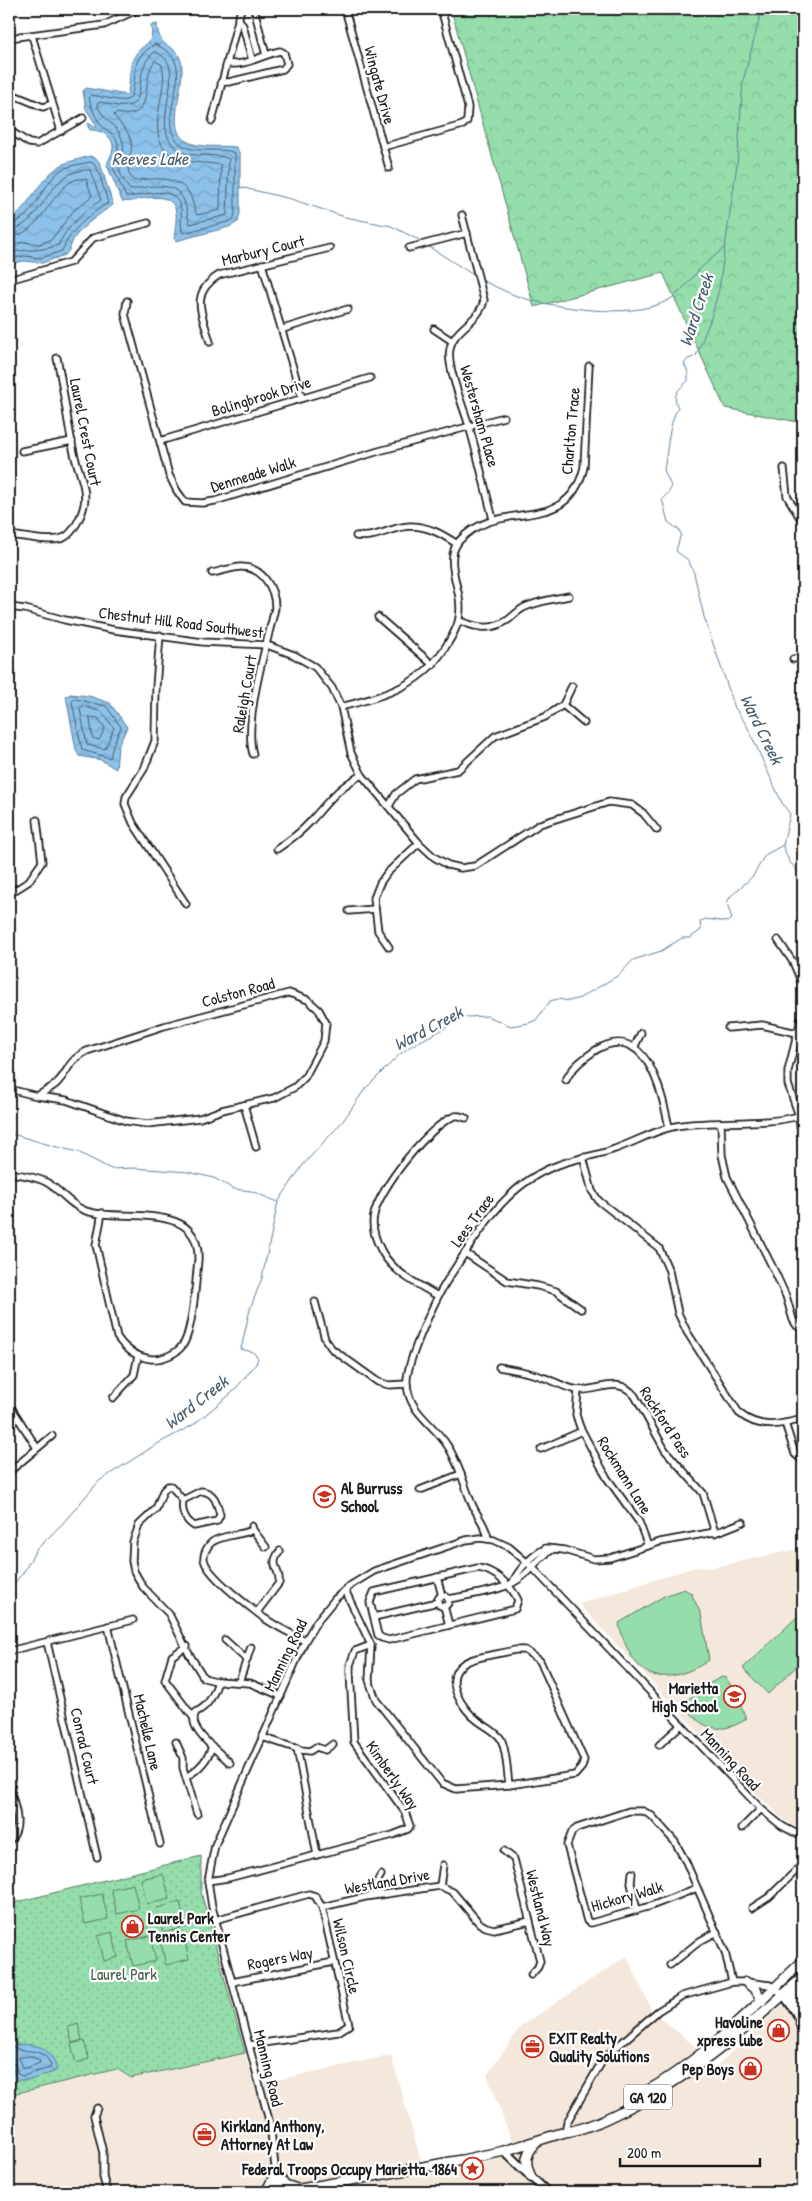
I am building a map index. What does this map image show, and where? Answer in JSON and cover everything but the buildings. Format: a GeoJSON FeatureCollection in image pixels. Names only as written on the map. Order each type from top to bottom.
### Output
{"type":"FeatureCollection","features":[{"type":"Feature","properties":{"kind":"highway","name":"GA 120"},"geometry":{"type":"LineString","coordinates":[[565,2132],[573,2126],[629,2100],[680,2070],[762,2001],[803,1961]]}},
{"type":"Feature","properties":{"kind":"highway","name":"GA 120"},"geometry":{"type":"LineString","coordinates":[[284,2192],[448,2163],[504,2151],[540,2139],[575,2131],[647,2098],[686,2075],[716,2053],[800,1980]]}},
{"type":"Feature","properties":{"kind":"highway"},"geometry":{"type":"LineString","coordinates":[[798,2015],[793,1996],[800,1980]]}},
{"type":"Feature","properties":{"kind":"highway"},"geometry":{"type":"LineString","coordinates":[[746,1982],[756,1990],[762,2001]]}},
{"type":"Feature","properties":{"kind":"highway"},"geometry":{"type":"LineString","coordinates":[[531,2177],[526,2166],[526,2159],[528,2152],[540,2139]]}},
{"type":"Feature","properties":{"kind":"highway"},"geometry":{"type":"LineString","coordinates":[[266,2192],[276,2173],[286,2185],[297,2189]]}},
{"type":"Feature","properties":{"kind":"street"},"geometry":{"type":"LineString","coordinates":[[9,38],[109,24],[139,9]]}},
{"type":"Feature","properties":{"kind":"street"},"geometry":{"type":"LineString","coordinates":[[212,121],[241,9]]}},
{"type":"Feature","properties":{"kind":"street"},"geometry":{"type":"LineString","coordinates":[[254,9],[266,55]]}},
{"type":"Feature","properties":{"kind":"street","name":"Wingate Drive"},"geometry":{"type":"LineString","coordinates":[[345,9],[389,168]]}},
{"type":"Feature","properties":{"kind":"street"},"geometry":{"type":"LineString","coordinates":[[383,147],[463,125],[467,121],[468,107],[441,9]]}},
{"type":"Feature","properties":{"kind":"street"},"geometry":{"type":"LineString","coordinates":[[238,18],[244,30],[252,60]]}},
{"type":"Feature","properties":{"kind":"street"},"geometry":{"type":"LineString","coordinates":[[32,36],[61,131]]}},
{"type":"Feature","properties":{"kind":"street"},"geometry":{"type":"LineString","coordinates":[[221,82],[236,81],[283,69],[287,66],[283,52],[232,64],[226,63]]}},
{"type":"Feature","properties":{"kind":"street"},"geometry":{"type":"LineString","coordinates":[[9,94],[39,107],[46,107],[52,104]]}},
{"type":"Feature","properties":{"kind":"street"},"geometry":{"type":"LineString","coordinates":[[9,130],[29,143],[41,143],[83,118]]}},
{"type":"Feature","properties":{"kind":"street"},"geometry":{"type":"LineString","coordinates":[[434,329],[452,341],[482,310],[484,300],[462,216]]}},
{"type":"Feature","properties":{"kind":"street"},"geometry":{"type":"LineString","coordinates":[[9,280],[71,262],[93,238],[148,223]]}},
{"type":"Feature","properties":{"kind":"street"},"geometry":{"type":"LineString","coordinates":[[409,248],[467,233]]}},
{"type":"Feature","properties":{"kind":"street","name":"Marbury Court"},"geometry":{"type":"LineString","coordinates":[[210,342],[200,299],[204,286],[219,275],[330,248]]}},
{"type":"Feature","properties":{"kind":"street"},"geometry":{"type":"LineString","coordinates":[[262,264],[302,398]]}},
{"type":"Feature","properties":{"kind":"street","name":"Denmeade Walk"},"geometry":{"type":"LineString","coordinates":[[127,301],[125,314],[169,475],[176,492],[185,502],[202,504],[378,451],[504,417]]}},
{"type":"Feature","properties":{"kind":"street"},"geometry":{"type":"LineString","coordinates":[[282,329],[348,309]]}},
{"type":"Feature","properties":{"kind":"street","name":"Westersham Place"},"geometry":{"type":"LineString","coordinates":[[452,341],[449,358],[493,519]]}},
{"type":"Feature","properties":{"kind":"street","name":"Laurel Crest Court"},"geometry":{"type":"LineString","coordinates":[[9,535],[53,540],[64,538],[72,532],[84,505],[85,495],[72,441],[57,358]]}},
{"type":"Feature","properties":{"kind":"street","name":"Charlton Trace"},"geometry":{"type":"LineString","coordinates":[[457,544],[473,529],[493,519],[539,512],[561,505],[572,496],[580,482],[584,467],[589,366]]}},
{"type":"Feature","properties":{"kind":"street","name":"Bolingbrook Drive"},"geometry":{"type":"LineString","coordinates":[[160,440],[370,378]]}},
{"type":"Feature","properties":{"kind":"street"},"geometry":{"type":"LineString","coordinates":[[22,451],[72,441]]}},
{"type":"Feature","properties":{"kind":"street"},"geometry":{"type":"LineString","coordinates":[[784,468],[787,496],[803,523]]}},
{"type":"Feature","properties":{"kind":"street"},"geometry":{"type":"LineString","coordinates":[[341,707],[398,690],[417,679],[433,666],[448,644],[460,621],[459,595],[453,567],[457,544],[440,532],[408,526],[368,538],[356,536]]}},
{"type":"Feature","properties":{"kind":"street","name":"Raleigh Court"},"geometry":{"type":"LineString","coordinates":[[212,574],[240,567],[252,569],[261,574],[275,595],[275,608],[251,721],[250,743],[254,754]]}},
{"type":"Feature","properties":{"kind":"street"},"geometry":{"type":"LineString","coordinates":[[460,621],[477,628],[488,628],[508,620],[523,608],[569,596]]}},
{"type":"Feature","properties":{"kind":"street","name":"Chestnut Hill Road Southwest"},"geometry":{"type":"LineString","coordinates":[[9,607],[26,608],[88,625],[202,642],[267,645],[294,655],[315,666],[332,688],[341,707],[351,753],[362,775],[419,843],[442,862],[461,868],[475,866],[540,824],[609,802],[632,805],[643,813],[657,830]]}},
{"type":"Feature","properties":{"kind":"street"},"geometry":{"type":"LineString","coordinates":[[378,617],[433,666]]}},
{"type":"Feature","properties":{"kind":"street"},"geometry":{"type":"LineString","coordinates":[[160,635],[156,687],[155,741],[144,769],[126,798],[125,804],[133,823],[186,904]]}},
{"type":"Feature","properties":{"kind":"street"},"geometry":{"type":"LineString","coordinates":[[793,659],[803,658]]}},
{"type":"Feature","properties":{"kind":"street"},"geometry":{"type":"LineString","coordinates":[[389,806],[396,794],[416,779],[458,770],[495,736],[538,720],[563,705],[572,686]]}},
{"type":"Feature","properties":{"kind":"street"},"geometry":{"type":"LineString","coordinates":[[563,705],[584,723]]}},
{"type":"Feature","properties":{"kind":"street"},"geometry":{"type":"LineString","coordinates":[[277,849],[309,823],[335,792],[348,782],[362,775]]}},
{"type":"Feature","properties":{"kind":"street"},"geometry":{"type":"LineString","coordinates":[[9,894],[28,882],[42,862],[37,820]]}},
{"type":"Feature","properties":{"kind":"street"},"geometry":{"type":"LineString","coordinates":[[389,947],[378,931],[374,898],[382,878],[419,843]]}},
{"type":"Feature","properties":{"kind":"street"},"geometry":{"type":"LineString","coordinates":[[349,911],[375,909]]}},
{"type":"Feature","properties":{"kind":"street"},"geometry":{"type":"LineString","coordinates":[[778,940],[793,962],[803,986]]}},
{"type":"Feature","properties":{"kind":"street","name":"Colston Road"},"geometry":{"type":"LineString","coordinates":[[9,1089],[37,1096],[66,1100],[126,1120],[147,1124],[200,1118],[274,1098],[295,1087],[316,1059],[324,1041],[326,1023],[319,1010],[308,1000],[289,993],[264,998],[120,1039],[75,1057],[57,1083],[37,1096]]}},
{"type":"Feature","properties":{"kind":"street"},"geometry":{"type":"LineString","coordinates":[[803,1011],[788,1071],[788,1084],[801,1115],[803,1150]]}},
{"type":"Feature","properties":{"kind":"street"},"geometry":{"type":"LineString","coordinates":[[728,1028],[762,1025],[797,1033]]}},
{"type":"Feature","properties":{"kind":"street"},"geometry":{"type":"LineString","coordinates":[[634,1048],[641,1033]]}},
{"type":"Feature","properties":{"kind":"street"},"geometry":{"type":"LineString","coordinates":[[566,1080],[575,1066],[603,1047],[616,1044],[634,1048],[647,1062],[654,1075],[662,1096],[669,1127]]}},
{"type":"Feature","properties":{"kind":"street"},"geometry":{"type":"LineString","coordinates":[[244,1105],[256,1147]]}},
{"type":"Feature","properties":{"kind":"street","name":"Lees Trace"},"geometry":{"type":"LineString","coordinates":[[406,1384],[410,1366],[438,1296],[494,1211],[521,1185],[555,1165],[611,1151],[669,1127],[763,1122],[801,1115]]}},
{"type":"Feature","properties":{"kind":"street"},"geometry":{"type":"LineString","coordinates":[[438,1296],[407,1279],[387,1259],[381,1250],[374,1232],[374,1212],[384,1191],[424,1139],[453,1117],[460,1116],[466,1118]]}},
{"type":"Feature","properties":{"kind":"street"},"geometry":{"type":"LineString","coordinates":[[720,1123],[722,1155],[727,1177],[775,1272],[786,1296],[792,1320],[797,1326]]}},
{"type":"Feature","properties":{"kind":"street"},"geometry":{"type":"LineString","coordinates":[[584,1157],[592,1191],[599,1201],[659,1248],[669,1271],[678,1313],[687,1332],[739,1413],[747,1420],[758,1424],[776,1425],[803,1419]]}},
{"type":"Feature","properties":{"kind":"street"},"geometry":{"type":"LineString","coordinates":[[9,1173],[32,1176],[46,1182],[74,1206],[88,1211],[102,1214],[170,1218],[187,1228],[199,1251],[188,1332],[182,1346],[172,1354],[157,1359],[138,1356],[122,1345],[117,1338],[96,1245],[102,1214]]}},
{"type":"Feature","properties":{"kind":"street"},"geometry":{"type":"LineString","coordinates":[[465,1253],[507,1282],[538,1286],[556,1291],[581,1309]]}},
{"type":"Feature","properties":{"kind":"street"},"geometry":{"type":"LineString","coordinates":[[315,1302],[325,1339],[332,1349],[378,1382],[389,1385],[406,1384],[412,1404],[419,1415],[446,1443],[472,1506],[485,1527],[488,1538]]}},
{"type":"Feature","properties":{"kind":"street"},"geometry":{"type":"LineString","coordinates":[[113,1398],[134,1375],[138,1356]]}},
{"type":"Feature","properties":{"kind":"street","name":"Rockford Pass"},"geometry":{"type":"LineString","coordinates":[[499,1367],[544,1378],[578,1390],[613,1384],[634,1393],[666,1450],[703,1493],[715,1533]]}},
{"type":"Feature","properties":{"kind":"street","name":"Rockmann Lane"},"geometry":{"type":"LineString","coordinates":[[578,1390],[576,1415],[582,1431],[607,1478],[639,1522],[648,1546]]}},
{"type":"Feature","properties":{"kind":"street"},"geometry":{"type":"LineString","coordinates":[[9,1404],[38,1448]]}},
{"type":"Feature","properties":{"kind":"street"},"geometry":{"type":"LineString","coordinates":[[785,1423],[794,1454],[803,1461]]}},
{"type":"Feature","properties":{"kind":"street"},"geometry":{"type":"LineString","coordinates":[[541,1449],[582,1431]]}},
{"type":"Feature","properties":{"kind":"street"},"geometry":{"type":"LineString","coordinates":[[9,1472],[52,1436]]}},
{"type":"Feature","properties":{"kind":"street"},"geometry":{"type":"LineString","coordinates":[[420,1490],[460,1474]]}},
{"type":"Feature","properties":{"kind":"street"},"geometry":{"type":"LineString","coordinates":[[183,1500],[197,1492],[207,1492],[217,1503],[220,1515],[217,1521],[194,1526],[186,1519],[183,1500],[171,1486],[165,1488],[156,1509],[139,1524],[132,1551],[134,1571],[143,1587],[169,1614],[200,1674],[204,1678],[255,1685],[281,1696]]}},
{"type":"Feature","properties":{"kind":"street"},"geometry":{"type":"LineString","coordinates":[[437,1577],[442,1596],[448,1599],[507,1586],[518,1580],[529,1564],[554,1549],[599,1559],[618,1557],[672,1540],[715,1533],[742,1522]]}},
{"type":"Feature","properties":{"kind":"street"},"geometry":{"type":"LineString","coordinates":[[266,1547],[253,1528],[240,1535],[225,1536],[212,1542],[204,1558],[206,1565],[228,1588],[257,1612],[305,1641]]}},
{"type":"Feature","properties":{"kind":"street","name":"Manning Road"},"geometry":{"type":"LineString","coordinates":[[278,2192],[270,2124],[215,1920],[208,1881],[215,1845],[305,1641],[322,1614],[344,1590],[362,1577],[390,1564],[461,1541],[488,1538],[508,1547],[529,1564],[761,1809],[782,1826],[803,1837]]}},
{"type":"Feature","properties":{"kind":"street"},"geometry":{"type":"LineString","coordinates":[[257,1612],[279,1583],[280,1578],[274,1562],[280,1551]]}},
{"type":"Feature","properties":{"kind":"street"},"geometry":{"type":"LineString","coordinates":[[472,1569],[482,1569],[494,1573],[518,1600],[517,1606],[513,1610],[386,1640],[378,1635],[370,1600],[374,1592],[437,1577],[472,1569]]}},
{"type":"Feature","properties":{"kind":"street"},"geometry":{"type":"LineString","coordinates":[[344,1590],[371,1645]]}},
{"type":"Feature","properties":{"kind":"street"},"geometry":{"type":"LineString","coordinates":[[438,1602],[439,1597],[442,1596]]}},
{"type":"Feature","properties":{"kind":"street"},"geometry":{"type":"LineString","coordinates":[[444,1606],[448,1599]]}},
{"type":"Feature","properties":{"kind":"street"},"geometry":{"type":"LineString","coordinates":[[374,1617],[438,1602],[444,1606],[449,1625]]}},
{"type":"Feature","properties":{"kind":"street"},"geometry":{"type":"LineString","coordinates":[[9,1651],[133,1620]]}},
{"type":"Feature","properties":{"kind":"street","name":"Machelle Lane"},"geometry":{"type":"LineString","coordinates":[[108,1626],[160,1844]]}},
{"type":"Feature","properties":{"kind":"street"},"geometry":{"type":"LineString","coordinates":[[225,1640],[247,1660]]}},
{"type":"Feature","properties":{"kind":"street","name":"Conrad Court"},"geometry":{"type":"LineString","coordinates":[[47,1642],[97,1857]]}},
{"type":"Feature","properties":{"kind":"street","name":"Kimberly Way"},"geometry":{"type":"LineString","coordinates":[[317,1854],[393,1835],[408,1829],[410,1826],[405,1812],[354,1742],[350,1665],[354,1651],[371,1645],[369,1680],[376,1700],[442,1783],[456,1789],[509,1785],[575,1776],[582,1767],[584,1760],[540,1661],[526,1650],[471,1660],[462,1664],[454,1679],[458,1696],[475,1719],[500,1737],[509,1785]]}},
{"type":"Feature","properties":{"kind":"street"},"geometry":{"type":"LineString","coordinates":[[187,1646],[172,1656],[165,1680],[193,1717],[196,1730],[230,1763]]}},
{"type":"Feature","properties":{"kind":"street"},"geometry":{"type":"LineString","coordinates":[[239,1682],[251,1647]]}},
{"type":"Feature","properties":{"kind":"street"},"geometry":{"type":"LineString","coordinates":[[193,1717],[214,1694],[218,1681]]}},
{"type":"Feature","properties":{"kind":"street"},"geometry":{"type":"LineString","coordinates":[[659,1745],[681,1725]]}},
{"type":"Feature","properties":{"kind":"street"},"geometry":{"type":"LineString","coordinates":[[262,1737],[305,1751],[316,1748],[325,1750],[333,1744]]}},
{"type":"Feature","properties":{"kind":"street"},"geometry":{"type":"LineString","coordinates":[[176,1742],[183,1758],[183,1768],[197,1814]]}},
{"type":"Feature","properties":{"kind":"street"},"geometry":{"type":"LineString","coordinates":[[186,1777],[199,1768],[212,1746]]}},
{"type":"Feature","properties":{"kind":"street"},"geometry":{"type":"LineString","coordinates":[[208,1881],[228,1878],[317,1854],[297,1748]]}},
{"type":"Feature","properties":{"kind":"street"},"geometry":{"type":"LineString","coordinates":[[9,1785],[18,1822],[14,1836],[9,1841]]}},
{"type":"Feature","properties":{"kind":"street"},"geometry":{"type":"LineString","coordinates":[[742,1828],[761,1809]]}},
{"type":"Feature","properties":{"kind":"street","name":"Hickory Walk"},"geometry":{"type":"LineString","coordinates":[[697,1888],[637,1910],[591,1923],[587,1921],[567,1845],[572,1832],[578,1828],[629,1810],[643,1811],[652,1816],[675,1842],[697,1888],[726,1952],[732,1982]]}},
{"type":"Feature","properties":{"kind":"street","name":"Westland Way"},"geometry":{"type":"LineString","coordinates":[[504,1851],[514,1859],[540,1961],[538,1967],[531,1975]]}},
{"type":"Feature","properties":{"kind":"street"},"geometry":{"type":"LineString","coordinates":[[752,1908],[769,1897],[803,1864]]}},
{"type":"Feature","properties":{"kind":"street"},"geometry":{"type":"LineString","coordinates":[[440,1886],[443,1865]]}},
{"type":"Feature","properties":{"kind":"street"},"geometry":{"type":"LineString","coordinates":[[632,1873],[631,1883],[637,1910]]}},
{"type":"Feature","properties":{"kind":"street"},"geometry":{"type":"LineString","coordinates":[[376,1895],[376,1884],[381,1875]]}},
{"type":"Feature","properties":{"kind":"street","name":"Westland Drive"},"geometry":{"type":"LineString","coordinates":[[322,1907],[376,1895],[440,1886],[453,1892],[479,1923],[486,1927],[494,1929],[530,1921]]}},
{"type":"Feature","properties":{"kind":"street","name":"Wilson Circle"},"geometry":{"type":"LineString","coordinates":[[215,1920],[309,1894],[315,1896],[322,1907],[349,2025],[338,2032],[250,2045]]}},
{"type":"Feature","properties":{"kind":"street"},"geometry":{"type":"LineString","coordinates":[[670,1965],[700,1941],[717,1932]]}},
{"type":"Feature","properties":{"kind":"street","name":"Rogers Way"},"geometry":{"type":"LineString","coordinates":[[232,1982],[334,1962]]}},
{"type":"Feature","properties":{"kind":"street"},"geometry":{"type":"LineString","coordinates":[[565,2132],[567,2122],[604,2058],[658,2011],[682,1996],[732,1982],[762,1983],[775,1988],[784,1995],[798,2015],[803,2033]]}},
{"type":"Feature","properties":{"kind":"street"},"geometry":{"type":"LineString","coordinates":[[97,2108],[94,2116],[103,2153],[103,2177],[107,2192]]}},
{"type":"Feature","properties":{"kind":"street"},"geometry":{"type":"LineString","coordinates":[[504,2151],[547,2192]]}},
{"type":"Feature","properties":{"kind":"shaded area","name":"Marietta High School"},"geometry":{"type":"Polygon","coordinates":[[[803,1548],[803,1831],[784,1820],[752,1790],[579,1604],[695,1567],[710,1568],[803,1548]]]}},
{"type":"Feature","properties":{"kind":"shaded area"},"geometry":{"type":"Polygon","coordinates":[[[627,1956],[652,2011],[697,2048],[711,2071],[803,1985],[803,2183],[797,2192],[9,2192],[9,2095],[117,2070],[131,2079],[245,2053],[254,2085],[391,2055],[422,2165],[512,2142],[487,2075],[521,2026],[627,1956]]]}},
{"type":"Feature","properties":{"kind":"green space"},"geometry":{"type":"Polygon","coordinates":[[[451,9],[803,9],[803,423],[725,408],[663,273],[534,307],[451,9]]]}},
{"type":"Feature","properties":{"kind":"green space"},"geometry":{"type":"Polygon","coordinates":[[[684,1589],[691,1593],[701,1614],[709,1660],[697,1667],[675,1675],[653,1675],[640,1667],[630,1654],[619,1623],[664,1596],[684,1589]]]}},
{"type":"Feature","properties":{"kind":"green space"},"geometry":{"type":"Polygon","coordinates":[[[799,1615],[803,1620],[803,1660],[768,1694],[743,1668],[799,1615]]]}},
{"type":"Feature","properties":{"kind":"green space"},"geometry":{"type":"Polygon","coordinates":[[[722,1677],[726,1678],[738,1697],[746,1719],[728,1727],[711,1727],[703,1724],[696,1718],[685,1702],[704,1686],[722,1677]]]}},
{"type":"Feature","properties":{"kind":"green space","name":"Laurel Park"},"geometry":{"type":"Polygon","coordinates":[[[201,1856],[201,1892],[245,2053],[131,2078],[117,2069],[9,2095],[9,1904],[201,1856]]]}},
{"type":"Feature","properties":{"kind":"green space"},"geometry":{"type":"Polygon","coordinates":[[[163,1874],[170,1899],[147,1904],[141,1879],[163,1874]]]}},
{"type":"Feature","properties":{"kind":"green space"},"geometry":{"type":"Polygon","coordinates":[[[133,1884],[139,1909],[117,1914],[111,1889],[133,1884]]]}},
{"type":"Feature","properties":{"kind":"green space"},"geometry":{"type":"Polygon","coordinates":[[[102,1894],[108,1919],[85,1924],[79,1899],[102,1894]]]}},
{"type":"Feature","properties":{"kind":"green space"},"geometry":{"type":"Polygon","coordinates":[[[180,1902],[186,1927],[163,1933],[157,1908],[180,1902]]]}},
{"type":"Feature","properties":{"kind":"green space"},"geometry":{"type":"Polygon","coordinates":[[[112,1932],[118,1957],[104,1961],[98,1936],[112,1932]]]}},
{"type":"Feature","properties":{"kind":"green space"},"geometry":{"type":"Polygon","coordinates":[[[183,1934],[189,1959],[166,1965],[160,1940],[183,1934]]]}},
{"type":"Feature","properties":{"kind":"green space"},"geometry":{"type":"Polygon","coordinates":[[[150,1936],[156,1961],[133,1966],[127,1941],[150,1936]]]}},
{"type":"Feature","properties":{"kind":"green space"},"geometry":{"type":"Polygon","coordinates":[[[78,2024],[82,2040],[72,2043],[68,2027],[78,2024]]]}},
{"type":"Feature","properties":{"kind":"green space"},"geometry":{"type":"Polygon","coordinates":[[[84,2041],[89,2059],[76,2063],[71,2044],[84,2041]]]}},
{"type":"Feature","properties":{"kind":"water","name":"Reeves Lake"},"geometry":{"type":"Polygon","coordinates":[[[157,24],[161,39],[175,51],[181,61],[181,81],[176,116],[180,135],[186,141],[198,145],[236,147],[240,154],[240,213],[238,222],[229,227],[176,241],[174,238],[176,212],[171,202],[157,197],[128,202],[122,201],[107,165],[112,153],[113,144],[109,137],[98,131],[90,130],[88,127],[88,123],[95,127],[97,126],[86,109],[83,91],[86,88],[127,95],[133,59],[149,41],[152,32],[151,25],[157,24]]]}},
{"type":"Feature","properties":{"kind":"water"},"geometry":{"type":"Polygon","coordinates":[[[90,156],[96,158],[100,163],[113,205],[83,228],[74,238],[65,255],[42,263],[24,261],[9,264],[9,220],[17,214],[52,171],[67,163],[90,156]]]}},
{"type":"Feature","properties":{"kind":"water"},"geometry":{"type":"Polygon","coordinates":[[[71,694],[89,696],[110,703],[127,727],[118,747],[116,769],[101,760],[79,756],[76,750],[66,696],[71,694]]]}},
{"type":"Feature","properties":{"kind":"water"},"geometry":{"type":"Polygon","coordinates":[[[9,2040],[16,2044],[42,2048],[53,2058],[56,2071],[30,2080],[17,2080],[9,2060],[9,2040]]]}},
{"type":"Feature","properties":{"kind":"waterway","name":"Ward Creek"},"geometry":{"type":"LineString","coordinates":[[9,1589],[23,1573],[36,1550],[63,1523],[99,1481],[157,1444],[193,1425],[233,1392],[256,1364],[258,1358],[253,1352],[241,1349],[250,1309],[262,1278],[278,1202],[303,1165],[343,1121],[365,1089],[400,1054],[411,1046],[466,1017],[487,1016],[511,1026],[529,1023],[536,1020],[550,1001],[558,999],[569,1001],[580,998],[619,975],[633,960],[661,951],[682,938],[690,938],[701,930],[700,922],[705,919],[728,922],[732,919],[727,903],[730,897],[753,876],[765,855],[783,845],[790,814],[782,803],[747,726],[735,708],[704,617],[694,573],[688,560],[676,551],[681,534],[679,530],[668,522],[662,499],[671,488],[664,470],[670,430],[678,407],[675,399],[679,390],[688,381],[688,372],[684,364],[688,359],[696,356],[711,318],[719,289],[737,164],[743,81],[762,9]]}},
{"type":"Feature","properties":{"kind":"waterway"},"geometry":{"type":"LineString","coordinates":[[240,187],[291,199],[345,217],[391,226],[423,242]]}},
{"type":"Feature","properties":{"kind":"waterway"},"geometry":{"type":"LineString","coordinates":[[428,246],[475,276]]}},
{"type":"Feature","properties":{"kind":"waterway"},"geometry":{"type":"LineString","coordinates":[[481,280],[517,296],[563,307],[602,311],[641,309],[658,305],[672,298],[704,265],[724,248]]}},
{"type":"Feature","properties":{"kind":"waterway"},"geometry":{"type":"LineString","coordinates":[[783,846],[789,861],[803,878]]}},
{"type":"Feature","properties":{"kind":"waterway"},"geometry":{"type":"LineString","coordinates":[[9,1133],[78,1152],[111,1169],[134,1168],[188,1172],[214,1178],[234,1189],[251,1191],[278,1202]]}},
{"type":"Feature","properties":{"kind":"place","name":"Al Burruss School"},"geometry":{"type":"Point","coordinates":[325,1497]}},
{"type":"Feature","properties":{"kind":"place","name":"Marietta High School"},"geometry":{"type":"Point","coordinates":[734,1697]}},
{"type":"Feature","properties":{"kind":"place","name":"Laurel Park Tennis Center"},"geometry":{"type":"Point","coordinates":[132,1927]}},
{"type":"Feature","properties":{"kind":"place","name":"Havoline xpress lube"},"geometry":{"type":"Point","coordinates":[779,2031]}},
{"type":"Feature","properties":{"kind":"place","name":"EXIT Realty Quality Solutions"},"geometry":{"type":"Point","coordinates":[533,2047]}},
{"type":"Feature","properties":{"kind":"place","name":"Pep Boys"},"geometry":{"type":"Point","coordinates":[750,2069]}},
{"type":"Feature","properties":{"kind":"place","name":"Kirkland Anthony, Attorney At Law"},"geometry":{"type":"Point","coordinates":[205,2135]}},
{"type":"Feature","properties":{"kind":"place","name":"Federal Troops Occupy Marietta, 1864"},"geometry":{"type":"Point","coordinates":[473,2169]}}]}
